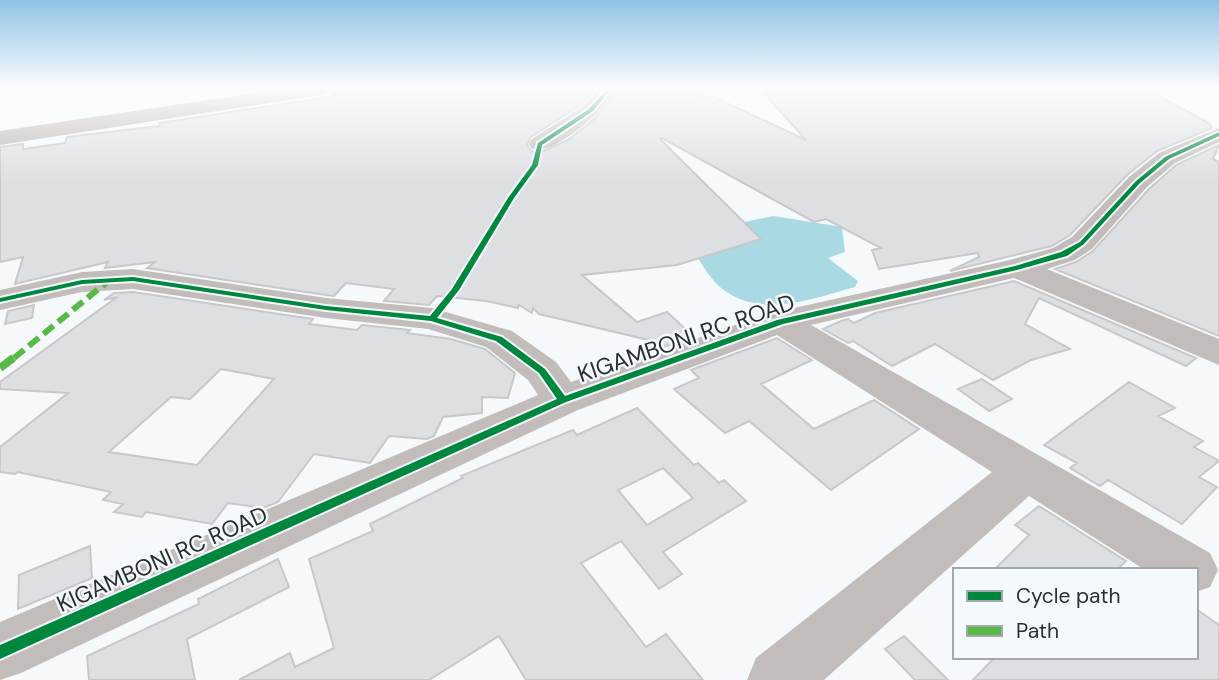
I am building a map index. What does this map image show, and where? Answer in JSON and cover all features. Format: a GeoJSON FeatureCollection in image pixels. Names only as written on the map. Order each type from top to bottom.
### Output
{"type":"FeatureCollection","features":[{"type":"Feature","properties":{"kind":"main road"},"geometry":{"type":"LineString","coordinates":[[0,138],[113,121]]}},
{"type":"Feature","properties":{"kind":"street"},"geometry":{"type":"LineString","coordinates":[[540,144],[575,121]]}},
{"type":"Feature","properties":{"kind":"street","name":"KIGAMBONI RC ROAD"},"geometry":{"type":"LineString","coordinates":[[0,652],[563,400],[780,322],[1017,268],[1064,254],[1082,243],[1138,182],[1167,158],[1219,134]]}},
{"type":"Feature","properties":{"kind":"street"},"geometry":{"type":"LineString","coordinates":[[1017,268],[1219,353]]}},
{"type":"Feature","properties":{"kind":"street"},"geometry":{"type":"LineString","coordinates":[[0,300],[82,282],[133,279],[326,308],[432,319],[499,339],[542,371],[563,400]]}},
{"type":"Feature","properties":{"kind":"street"},"geometry":{"type":"LineString","coordinates":[[780,322],[1188,568]]}},
{"type":"Feature","properties":{"kind":"street"},"geometry":{"type":"LineString","coordinates":[[778,680],[1027,470]]}},
{"type":"Feature","properties":{"kind":"street"},"geometry":{"type":"LineString","coordinates":[[1198,574],[1219,587]]}},
{"type":"Feature","properties":{"kind":"water"},"geometry":{"type":"Polygon","coordinates":[[[774,216],[842,227],[845,252],[828,258],[858,281],[855,287],[786,304],[752,303],[735,297],[715,282],[683,234],[774,216]]]}},
{"type":"Feature","properties":{"kind":"building"},"geometry":{"type":"Polygon","coordinates":[[[174,121],[556,121],[531,137],[527,145],[532,152],[543,151],[568,140],[592,121],[765,121],[806,140],[789,121],[1205,121],[1212,128],[1157,151],[1127,175],[1070,235],[1052,246],[950,271],[979,257],[978,253],[879,269],[872,250],[881,248],[826,219],[814,222],[662,138],[660,139],[761,239],[677,265],[582,275],[637,322],[667,312],[694,337],[663,347],[657,342],[539,314],[533,308],[532,313],[519,305],[518,308],[486,301],[437,296],[429,305],[384,301],[394,289],[346,283],[334,296],[147,268],[155,262],[105,268],[108,262],[15,284],[23,257],[0,262],[0,147],[23,144],[23,149],[65,143],[67,137],[159,126],[159,123],[174,121]]]}},
{"type":"Feature","properties":{"kind":"building"},"geometry":{"type":"Polygon","coordinates":[[[1219,145],[1213,159],[1219,162],[1219,336],[1055,269],[1076,262],[1093,251],[1149,189],[1176,165],[1219,145]]]}},
{"type":"Feature","properties":{"kind":"building"},"geometry":{"type":"Polygon","coordinates":[[[1014,281],[1196,358],[1186,366],[1039,298],[1025,324],[1070,349],[1031,360],[993,380],[935,344],[892,366],[853,341],[848,343],[823,329],[848,319],[854,323],[875,313],[1014,281]]]}},
{"type":"Feature","properties":{"kind":"building"},"geometry":{"type":"Polygon","coordinates":[[[133,292],[313,319],[309,324],[357,330],[362,325],[410,330],[407,333],[451,339],[485,349],[515,373],[508,398],[482,397],[482,413],[443,417],[434,436],[427,439],[389,436],[370,463],[314,454],[278,502],[263,508],[228,503],[212,524],[146,512],[142,517],[114,512],[123,504],[103,500],[111,492],[18,472],[0,472],[0,447],[68,393],[0,389],[0,382],[117,297],[104,300],[114,293],[133,292]],[[221,369],[190,399],[171,397],[109,452],[197,465],[274,379],[221,369]]]}},
{"type":"Feature","properties":{"kind":"building"},"geometry":{"type":"Polygon","coordinates":[[[34,305],[32,318],[5,324],[8,311],[34,305]]]}},
{"type":"Feature","properties":{"kind":"building"},"geometry":{"type":"Polygon","coordinates":[[[777,338],[812,360],[761,384],[814,429],[874,400],[919,429],[831,490],[749,421],[725,433],[674,389],[699,378],[691,370],[777,338]]]}},
{"type":"Feature","properties":{"kind":"building"},"geometry":{"type":"Polygon","coordinates":[[[982,379],[1012,399],[989,411],[958,389],[982,379]]]}},
{"type":"Feature","properties":{"kind":"building"},"geometry":{"type":"Polygon","coordinates":[[[1129,382],[1175,408],[1158,416],[1203,441],[1194,447],[1219,461],[1199,477],[1217,487],[1182,524],[1108,480],[1100,486],[1070,468],[1077,463],[1044,445],[1129,382]]]}},
{"type":"Feature","properties":{"kind":"building"},"geometry":{"type":"Polygon","coordinates":[[[637,408],[694,465],[698,463],[719,483],[724,480],[746,501],[663,552],[682,574],[659,589],[621,541],[581,563],[646,647],[666,634],[703,680],[526,680],[499,636],[429,680],[239,680],[290,653],[295,667],[334,648],[309,559],[373,531],[370,524],[463,478],[461,476],[573,430],[577,435],[637,408]],[[663,468],[618,490],[647,525],[693,498],[663,468]]]}},
{"type":"Feature","properties":{"kind":"building"},"geometry":{"type":"Polygon","coordinates":[[[1039,506],[1126,561],[1119,568],[996,568],[1029,535],[1015,525],[1039,506]]]}},
{"type":"Feature","properties":{"kind":"building"},"geometry":{"type":"Polygon","coordinates":[[[90,546],[92,578],[18,609],[19,575],[90,546]]]}},
{"type":"Feature","properties":{"kind":"building"},"geometry":{"type":"Polygon","coordinates":[[[278,559],[289,587],[187,639],[195,680],[89,680],[87,656],[199,604],[198,599],[278,559]]]}},
{"type":"Feature","properties":{"kind":"building"},"geometry":{"type":"Polygon","coordinates":[[[1198,610],[1219,625],[1219,680],[973,680],[993,659],[1198,659],[1198,610]]]}},
{"type":"Feature","properties":{"kind":"building"},"geometry":{"type":"Polygon","coordinates":[[[904,636],[948,680],[915,680],[885,649],[904,636]]]}},
{"type":"Feature","properties":{"kind":"marked path"},"geometry":{"type":"LineString","coordinates":[[0,368],[107,282]]}},
{"type":"Feature","properties":{"kind":"cycle path"},"geometry":{"type":"LineString","coordinates":[[432,319],[455,290],[511,198],[535,165],[540,144],[575,121]]}},
{"type":"Feature","properties":{"kind":"cycle path"},"geometry":{"type":"LineString","coordinates":[[0,652],[563,400],[780,322],[1017,268],[1064,254],[1082,243],[1138,182],[1167,158],[1219,134]]}},
{"type":"Feature","properties":{"kind":"cycle path"},"geometry":{"type":"LineString","coordinates":[[0,300],[82,282],[133,279],[326,308],[432,319],[499,339],[542,371],[563,400]]}}]}
